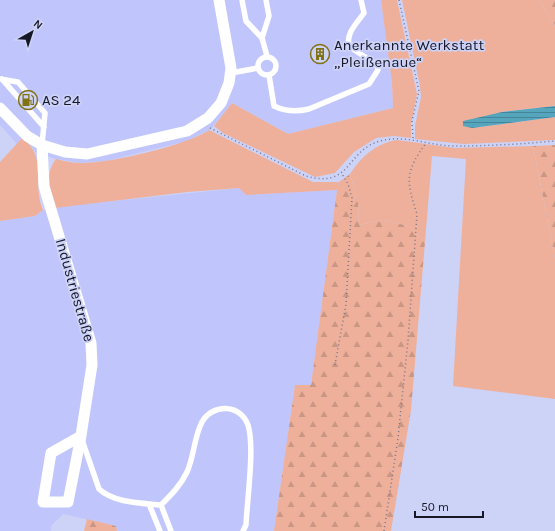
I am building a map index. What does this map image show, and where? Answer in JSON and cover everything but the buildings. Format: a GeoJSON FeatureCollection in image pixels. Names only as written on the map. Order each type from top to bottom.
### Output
{"type":"FeatureCollection","features":[{"type":"Feature","properties":{"kind":"street"},"geometry":{"type":"LineString","coordinates":[[0,108],[27,136],[42,145],[65,152],[87,154],[187,131],[208,118],[221,103],[229,83],[231,68],[219,0]]}},
{"type":"Feature","properties":{"kind":"street","name":"Industriestraße"},"geometry":{"type":"LineString","coordinates":[[42,145],[44,186],[91,343],[92,365],[81,436],[68,502],[43,502],[52,453],[81,436]]}},
{"type":"Feature","properties":{"kind":"lane"},"geometry":{"type":"LineString","coordinates":[[242,0],[246,21],[262,38],[267,56]]}},
{"type":"Feature","properties":{"kind":"lane"},"geometry":{"type":"LineString","coordinates":[[262,38],[269,16],[266,0]]}},
{"type":"Feature","properties":{"kind":"lane"},"geometry":{"type":"LineString","coordinates":[[269,75],[274,106],[281,110],[299,111],[309,109],[369,84],[378,70],[377,66],[350,47],[348,43],[348,36],[364,13],[361,0]]}},
{"type":"Feature","properties":{"kind":"lane"},"geometry":{"type":"LineString","coordinates":[[267,56],[274,59],[277,65],[274,72],[269,75],[262,74],[258,68],[259,61],[267,56]]}},
{"type":"Feature","properties":{"kind":"lane"},"geometry":{"type":"LineString","coordinates":[[231,72],[258,68]]}},
{"type":"Feature","properties":{"kind":"lane"},"geometry":{"type":"LineString","coordinates":[[1,79],[44,127]]}},
{"type":"Feature","properties":{"kind":"lane"},"geometry":{"type":"LineString","coordinates":[[1,79],[18,82],[45,113],[42,145]]}},
{"type":"Feature","properties":{"kind":"lane"},"geometry":{"type":"LineString","coordinates":[[161,506],[179,486],[187,471],[202,422],[211,412],[224,408],[235,410],[244,418],[248,425],[250,445],[246,525],[243,531]]}},
{"type":"Feature","properties":{"kind":"lane"},"geometry":{"type":"LineString","coordinates":[[81,436],[99,489],[104,494],[113,498],[161,506]]}},
{"type":"Feature","properties":{"kind":"lane"},"geometry":{"type":"LineString","coordinates":[[149,504],[160,531]]}},
{"type":"Feature","properties":{"kind":"lane"},"geometry":{"type":"LineString","coordinates":[[161,506],[171,531]]}},
{"type":"Feature","properties":{"kind":"path"},"geometry":{"type":"LineString","coordinates":[[399,0],[419,90],[412,121],[413,140]]}},
{"type":"Feature","properties":{"kind":"path"},"geometry":{"type":"LineString","coordinates":[[214,124],[209,128],[306,176],[324,179],[342,174],[351,162],[366,148],[378,142],[392,138],[454,146],[555,141]]}},
{"type":"Feature","properties":{"kind":"path"},"geometry":{"type":"LineString","coordinates":[[384,531],[398,438],[408,340],[417,214],[411,195],[409,174],[418,155],[426,143]]}},
{"type":"Feature","properties":{"kind":"path"},"geometry":{"type":"LineString","coordinates":[[335,365],[346,304],[352,198],[348,184],[342,174]]}},
{"type":"Feature","properties":{"kind":"shaded area"},"geometry":{"type":"Polygon","coordinates":[[[0,0],[381,0],[392,83],[393,108],[288,134],[232,103],[211,129],[187,141],[106,161],[81,163],[56,159],[36,153],[30,144],[22,138],[17,144],[0,125],[0,0]]]}},
{"type":"Feature","properties":{"kind":"shaded area"},"geometry":{"type":"Polygon","coordinates":[[[555,106],[555,117],[472,128],[463,126],[463,121],[502,112],[555,106]]]}},
{"type":"Feature","properties":{"kind":"shaded area"},"geometry":{"type":"Polygon","coordinates":[[[239,188],[246,195],[337,190],[311,385],[295,385],[274,531],[117,531],[116,526],[63,514],[51,526],[51,531],[0,531],[0,221],[35,216],[43,210],[66,206],[239,188]]]}},
{"type":"Feature","properties":{"kind":"green space"},"geometry":{"type":"Polygon","coordinates":[[[381,0],[397,0],[417,94],[411,124],[411,138],[394,136],[376,138],[354,152],[335,173],[315,177],[223,133],[214,126],[232,103],[288,134],[393,108],[392,83],[381,0]]]}},
{"type":"Feature","properties":{"kind":"green space"},"geometry":{"type":"Polygon","coordinates":[[[402,0],[539,0],[555,25],[555,106],[502,112],[463,125],[472,128],[555,117],[555,140],[464,144],[415,139],[415,126],[421,97],[420,86],[402,0]]]}},
{"type":"Feature","properties":{"kind":"green space"},"geometry":{"type":"Polygon","coordinates":[[[539,0],[555,0],[555,25],[539,0]]]}},
{"type":"Feature","properties":{"kind":"green space"},"geometry":{"type":"Polygon","coordinates":[[[209,130],[313,182],[339,182],[337,190],[246,195],[239,188],[187,192],[55,208],[50,189],[49,177],[52,165],[56,159],[81,163],[127,157],[184,142],[209,130]]]}},
{"type":"Feature","properties":{"kind":"green space"},"geometry":{"type":"Polygon","coordinates":[[[22,138],[35,154],[38,171],[38,190],[43,210],[35,216],[0,221],[0,162],[22,138]]]}},
{"type":"Feature","properties":{"kind":"green space"},"geometry":{"type":"Polygon","coordinates":[[[397,140],[455,148],[533,146],[555,259],[555,399],[453,386],[466,159],[432,156],[425,242],[409,226],[383,220],[359,225],[358,203],[350,174],[364,156],[382,144],[397,140]]]}},
{"type":"Feature","properties":{"kind":"green space"},"geometry":{"type":"Polygon","coordinates":[[[555,145],[555,259],[533,146],[555,145]]]}},
{"type":"Feature","properties":{"kind":"green space"},"geometry":{"type":"Polygon","coordinates":[[[350,174],[358,203],[359,225],[383,220],[409,226],[425,242],[411,410],[391,531],[274,531],[295,385],[311,385],[337,190],[339,182],[350,174]]]}},
{"type":"Feature","properties":{"kind":"green space"},"geometry":{"type":"Polygon","coordinates":[[[87,519],[116,526],[117,531],[84,531],[87,519]]]}},
{"type":"Feature","properties":{"kind":"place","name":"Anerkannte Werkstatt „Pleißenaue“"},"geometry":{"type":"Point","coordinates":[320,54]}},
{"type":"Feature","properties":{"kind":"place","name":"AS 24"},"geometry":{"type":"Point","coordinates":[28,100]}}]}
